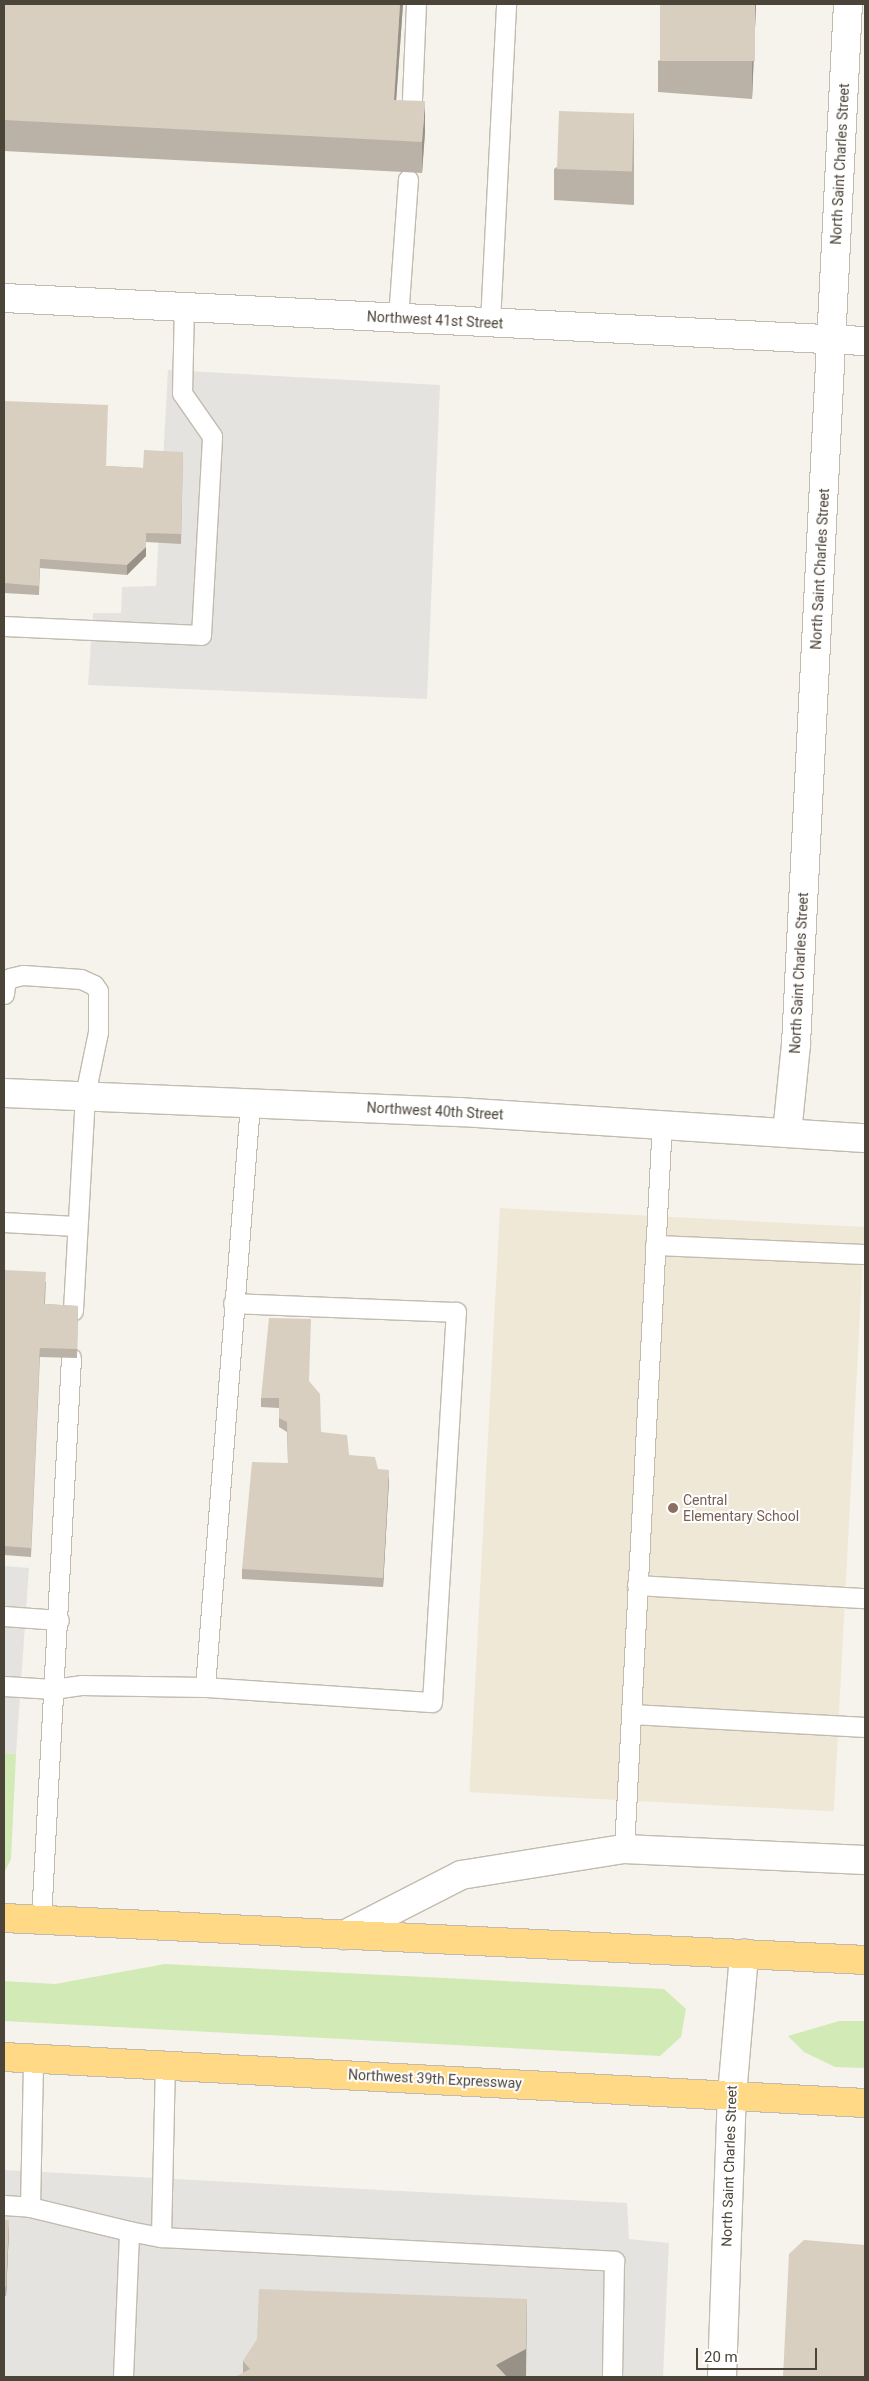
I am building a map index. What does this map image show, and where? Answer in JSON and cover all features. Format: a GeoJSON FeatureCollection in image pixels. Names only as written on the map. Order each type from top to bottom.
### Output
{"type":"FeatureCollection","features":[{"type":"Feature","properties":{"kind":"highway"},"geometry":{"type":"LineString","coordinates":[[4,1918],[865,1960]]}},
{"type":"Feature","properties":{"kind":"highway","name":"Northwest 39th Expressway"},"geometry":{"type":"LineString","coordinates":[[4,2057],[865,2103]]}},
{"type":"Feature","properties":{"kind":"street","name":"North Saint Charles Street"},"geometry":{"type":"LineString","coordinates":[[787,1134],[796,1044],[848,4]]}},
{"type":"Feature","properties":{"kind":"street","name":"Northwest 41st Street"},"geometry":{"type":"LineString","coordinates":[[4,298],[865,341]]}},
{"type":"Feature","properties":{"kind":"street","name":"Northwest 40th Street"},"geometry":{"type":"LineString","coordinates":[[4,1093],[85,1095],[662,1122],[787,1134],[865,1138]]}},
{"type":"Feature","properties":{"kind":"street"},"geometry":{"type":"LineString","coordinates":[[344,1935],[461,1875],[624,1849],[865,1860]]}},
{"type":"Feature","properties":{"kind":"street","name":"North Saint Charles Street"},"geometry":{"type":"LineString","coordinates":[[722,2377],[732,2095],[744,1954]]}},
{"type":"Feature","properties":{"kind":"lane"},"geometry":{"type":"LineString","coordinates":[[411,123],[416,4]]}},
{"type":"Feature","properties":{"kind":"lane"},"geometry":{"type":"LineString","coordinates":[[490,322],[506,4]]}},
{"type":"Feature","properties":{"kind":"lane"},"geometry":{"type":"LineString","coordinates":[[398,318],[408,178]]}},
{"type":"Feature","properties":{"kind":"lane"},"geometry":{"type":"LineString","coordinates":[[4,626],[201,635],[212,436],[182,393],[184,307]]}},
{"type":"Feature","properties":{"kind":"lane"},"geometry":{"type":"LineString","coordinates":[[4,994],[5,984],[10,978],[23,975],[58,975],[94,985],[100,1004],[85,1095],[75,1226],[72,1311]]}},
{"type":"Feature","properties":{"kind":"lane"},"geometry":{"type":"LineString","coordinates":[[205,1687],[233,1303],[250,1103]]}},
{"type":"Feature","properties":{"kind":"lane"},"geometry":{"type":"LineString","coordinates":[[624,1849],[662,1122]]}},
{"type":"Feature","properties":{"kind":"lane"},"geometry":{"type":"LineString","coordinates":[[4,1222],[75,1226]]}},
{"type":"Feature","properties":{"kind":"lane"},"geometry":{"type":"LineString","coordinates":[[655,1245],[865,1254]]}},
{"type":"Feature","properties":{"kind":"lane"},"geometry":{"type":"LineString","coordinates":[[4,1686],[53,1689],[81,1685],[205,1687],[432,1702],[456,1312],[233,1303]]}},
{"type":"Feature","properties":{"kind":"lane"},"geometry":{"type":"LineString","coordinates":[[41,1920],[53,1689],[59,1620],[71,1358]]}},
{"type":"Feature","properties":{"kind":"lane"},"geometry":{"type":"LineString","coordinates":[[637,1585],[865,1598]]}},
{"type":"Feature","properties":{"kind":"lane"},"geometry":{"type":"LineString","coordinates":[[4,1616],[59,1620]]}},
{"type":"Feature","properties":{"kind":"lane"},"geometry":{"type":"LineString","coordinates":[[632,1714],[865,1726]]}},
{"type":"Feature","properties":{"kind":"lane"},"geometry":{"type":"LineString","coordinates":[[30,2207],[33,2059]]}},
{"type":"Feature","properties":{"kind":"lane"},"geometry":{"type":"LineString","coordinates":[[161,2237],[165,2065]]}},
{"type":"Feature","properties":{"kind":"lane"},"geometry":{"type":"LineString","coordinates":[[4,2205],[30,2207],[161,2237],[614,2261],[612,2377]]}},
{"type":"Feature","properties":{"kind":"lane"},"geometry":{"type":"LineString","coordinates":[[123,2377],[129,2231]]}},
{"type":"Feature","properties":{"kind":"shaded area"},"geometry":{"type":"Polygon","coordinates":[[[168,370],[440,385],[427,699],[88,685],[93,613],[121,613],[122,587],[156,586],[168,370]]]}},
{"type":"Feature","properties":{"kind":"shaded area","name":"Central Elementary School"},"geometry":{"type":"Polygon","coordinates":[[[500,1208],[864,1227],[834,1811],[469,1792],[500,1208]]]}},
{"type":"Feature","properties":{"kind":"shaded area"},"geometry":{"type":"Polygon","coordinates":[[[4,1566],[29,1568],[16,1754],[4,1753],[4,1566]]]}},
{"type":"Feature","properties":{"kind":"shaded area"},"geometry":{"type":"Polygon","coordinates":[[[4,2170],[627,2203],[629,2239],[669,2243],[663,2377],[4,2377],[4,2170]]]}},
{"type":"Feature","properties":{"kind":"green space"},"geometry":{"type":"Polygon","coordinates":[[[4,1753],[16,1754],[11,1859],[4,1873],[4,1753]]]}},
{"type":"Feature","properties":{"kind":"green space"},"geometry":{"type":"Polygon","coordinates":[[[165,1964],[664,1989],[686,2009],[681,2037],[660,2056],[4,2021],[4,1981],[55,1984],[165,1964]]]}},
{"type":"Feature","properties":{"kind":"green space"},"geometry":{"type":"Polygon","coordinates":[[[839,2021],[865,2021],[865,2068],[835,2067],[804,2052],[788,2036],[839,2021]]]}},
{"type":"Feature","properties":{"kind":"building"},"geometry":{"type":"Polygon","coordinates":[[[4,4],[400,4],[394,100],[425,101],[422,142],[4,120],[4,4]]]}},
{"type":"Feature","properties":{"kind":"building"},"geometry":{"type":"Polygon","coordinates":[[[660,4],[755,4],[755,61],[660,61],[660,4]]]}},
{"type":"Feature","properties":{"kind":"building"},"geometry":{"type":"Polygon","coordinates":[[[559,111],[634,114],[632,172],[557,169],[559,111]]]}},
{"type":"Feature","properties":{"kind":"building"},"geometry":{"type":"Polygon","coordinates":[[[4,401],[108,405],[106,466],[143,468],[144,450],[183,452],[181,534],[146,533],[146,547],[127,565],[40,559],[39,586],[4,583],[4,401]]]}},
{"type":"Feature","properties":{"kind":"building"},"geometry":{"type":"Polygon","coordinates":[[[4,1270],[46,1272],[44,1304],[78,1306],[77,1349],[40,1348],[31,1548],[4,1546],[4,1270]]]}},
{"type":"Feature","properties":{"kind":"building"},"geometry":{"type":"Polygon","coordinates":[[[269,1318],[311,1319],[309,1381],[320,1394],[321,1432],[347,1435],[349,1455],[375,1457],[378,1469],[389,1470],[383,1578],[242,1569],[252,1462],[288,1463],[287,1422],[279,1418],[279,1398],[261,1398],[269,1318]]]}},
{"type":"Feature","properties":{"kind":"building"},"geometry":{"type":"Polygon","coordinates":[[[4,2220],[9,2220],[6,2287],[4,2287],[4,2220]]]}},
{"type":"Feature","properties":{"kind":"building"},"geometry":{"type":"Polygon","coordinates":[[[804,2240],[865,2245],[865,2377],[783,2377],[789,2254],[804,2240]]]}},
{"type":"Feature","properties":{"kind":"building"},"geometry":{"type":"Polygon","coordinates":[[[259,2289],[527,2299],[526,2349],[496,2365],[507,2377],[235,2377],[250,2369],[243,2361],[257,2339],[259,2289]]]}},
{"type":"Feature","properties":{"kind":"place","name":"Central Elementary School"},"geometry":{"type":"Point","coordinates":[673,1508]}}]}
